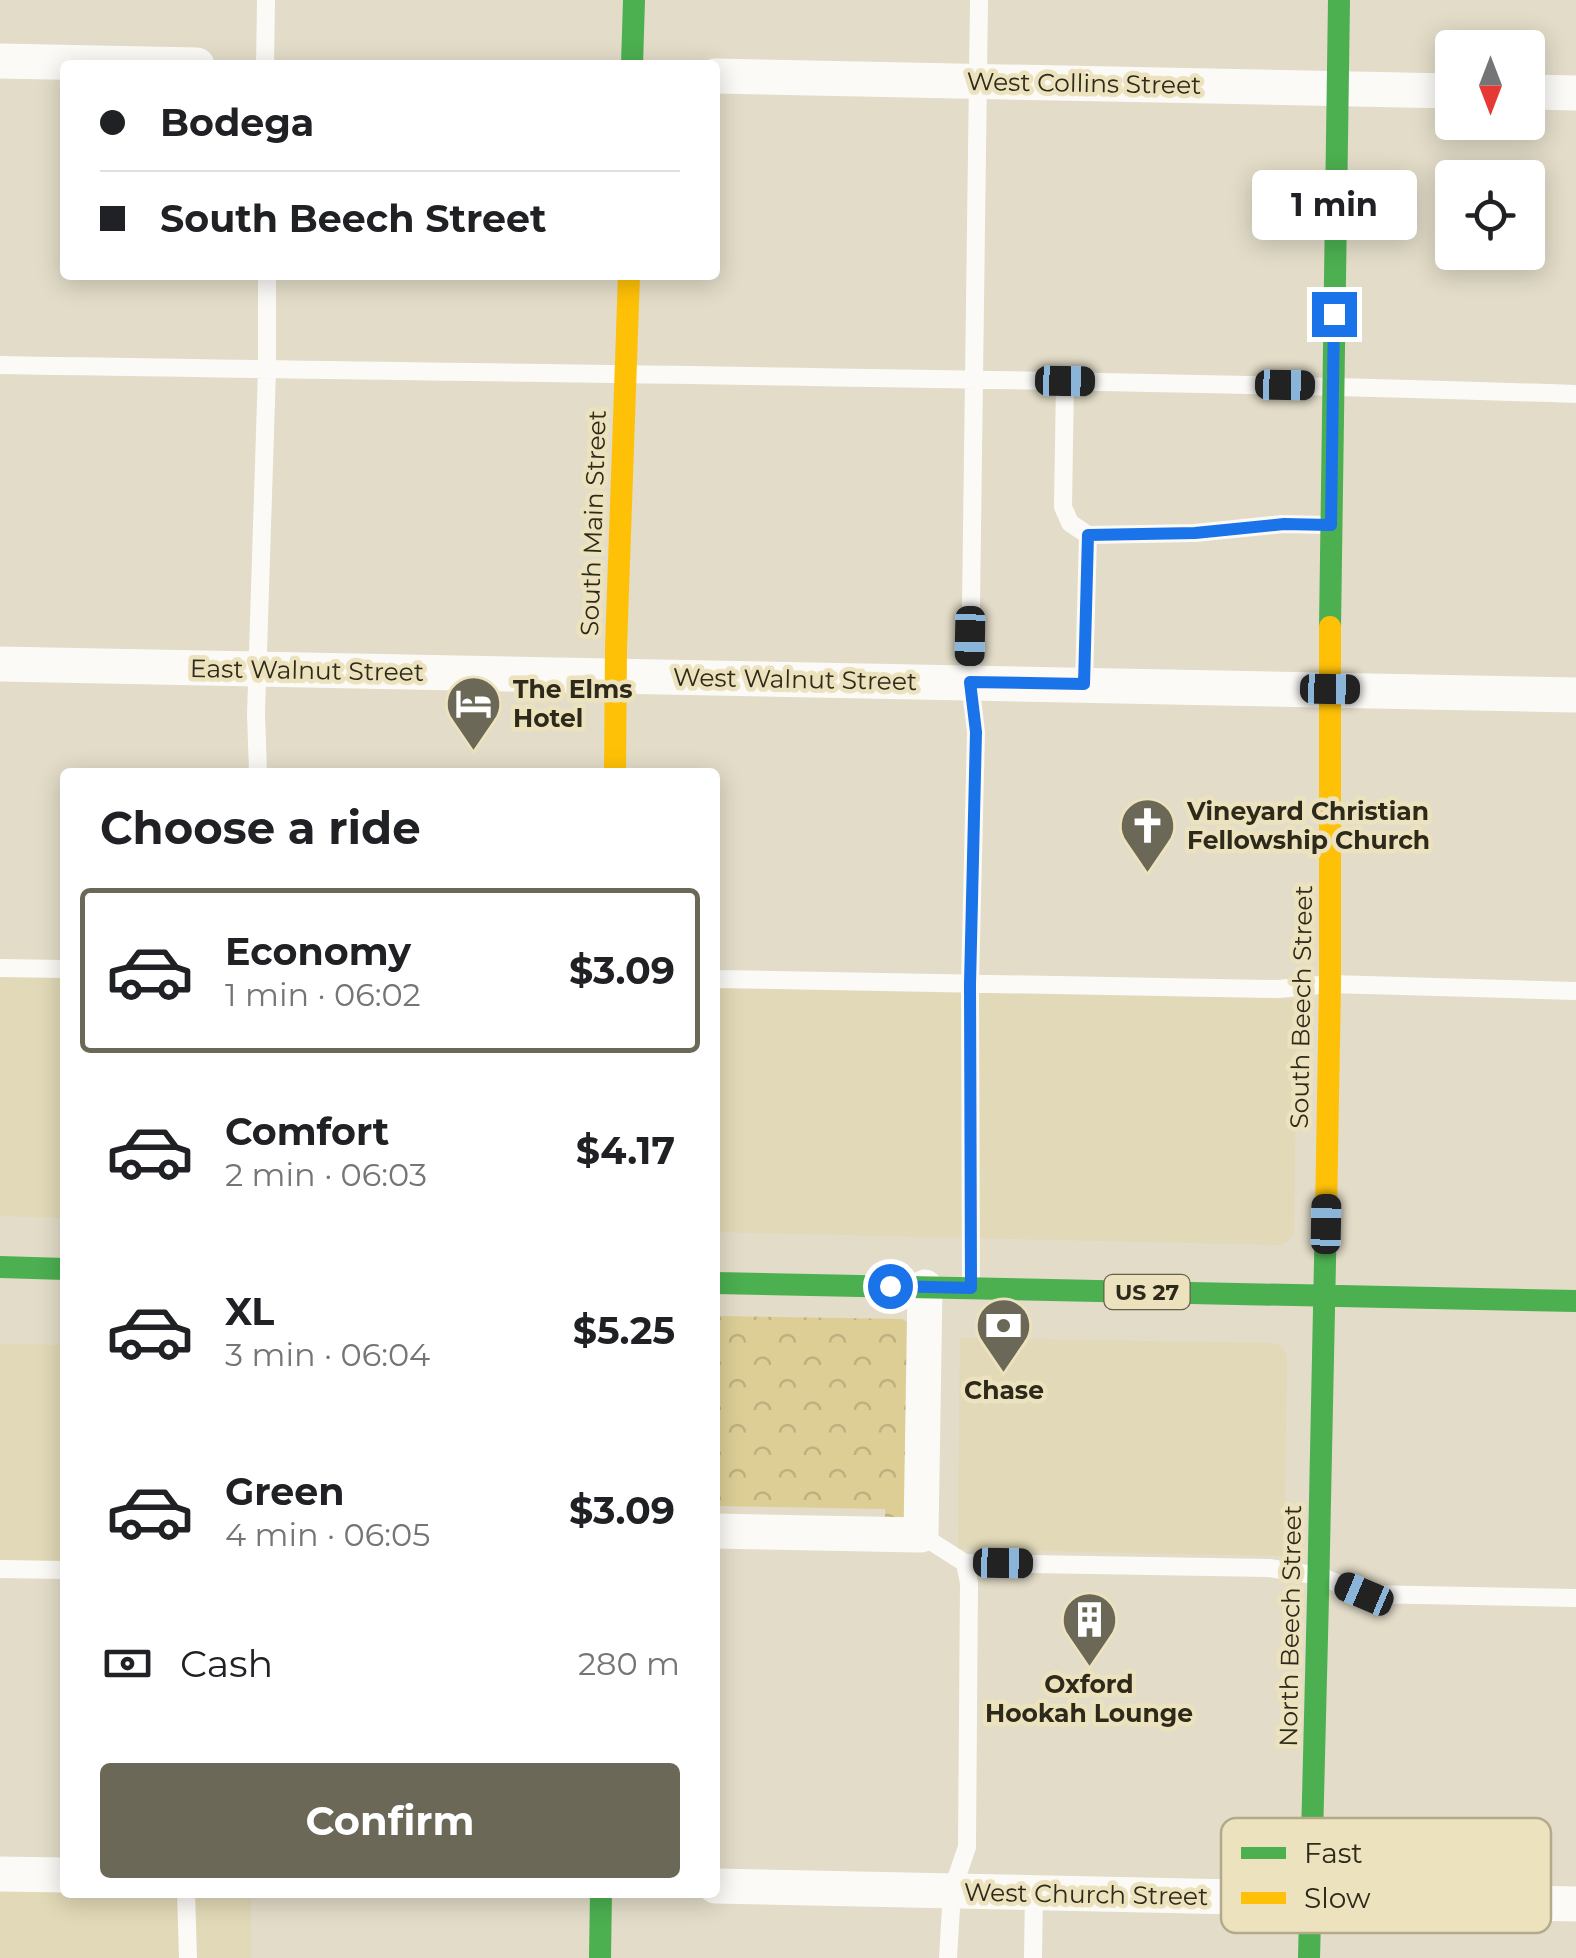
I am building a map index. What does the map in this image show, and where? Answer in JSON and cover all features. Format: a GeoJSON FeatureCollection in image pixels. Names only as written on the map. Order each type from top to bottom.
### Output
{"type":"FeatureCollection","features":[{"type":"Feature","properties":{"kind":"main road"},"geometry":{"type":"LineString","coordinates":[[632,60],[634,0]]}},
{"type":"Feature","properties":{"kind":"main road","name":"South Beech Street"},"geometry":{"type":"LineString","coordinates":[[1324,1296],[1339,0]]}},
{"type":"Feature","properties":{"kind":"main road","name":"South Main Street"},"geometry":{"type":"LineString","coordinates":[[615,768],[614,676],[629,280]]}},
{"type":"Feature","properties":{"kind":"main road"},"geometry":{"type":"LineString","coordinates":[[0,1267],[60,1269]]}},
{"type":"Feature","properties":{"kind":"main road","name":"US 27"},"geometry":{"type":"LineString","coordinates":[[720,1283],[1576,1301]]}},
{"type":"Feature","properties":{"kind":"main road","name":"North Beech Street"},"geometry":{"type":"LineString","coordinates":[[1312,1818],[1324,1296]]}},
{"type":"Feature","properties":{"kind":"main road"},"geometry":{"type":"LineString","coordinates":[[600,1898],[600,1958]]}},
{"type":"Feature","properties":{"kind":"main road","name":"North Beech Street"},"geometry":{"type":"LineString","coordinates":[[1309,1933],[1309,1958]]}},
{"type":"Feature","properties":{"kind":"street"},"geometry":{"type":"LineString","coordinates":[[0,61],[60,62]]}},
{"type":"Feature","properties":{"kind":"street","name":"West Collins Street"},"geometry":{"type":"LineString","coordinates":[[720,76],[1435,91]]}},
{"type":"Feature","properties":{"kind":"street"},"geometry":{"type":"LineString","coordinates":[[1545,92],[1576,93]]}},
{"type":"Feature","properties":{"kind":"street","name":"East Walnut Street"},"geometry":{"type":"LineString","coordinates":[[0,664],[614,676]]}},
{"type":"Feature","properties":{"kind":"street","name":"West Walnut Street"},"geometry":{"type":"LineString","coordinates":[[614,676],[1576,694]]}},
{"type":"Feature","properties":{"kind":"street"},"geometry":{"type":"LineString","coordinates":[[720,1531],[921,1536],[925,1287]]}},
{"type":"Feature","properties":{"kind":"street"},"geometry":{"type":"LineString","coordinates":[[0,1874],[60,1875]]}},
{"type":"Feature","properties":{"kind":"street","name":"West Church Street"},"geometry":{"type":"LineString","coordinates":[[720,1886],[1221,1896]]}},
{"type":"Feature","properties":{"kind":"street","name":"West Church Street"},"geometry":{"type":"LineString","coordinates":[[1551,1903],[1576,1904]]}},
{"type":"Feature","properties":{"kind":"lane"},"geometry":{"type":"LineString","coordinates":[[265,60],[266,0]]}},
{"type":"Feature","properties":{"kind":"lane"},"geometry":{"type":"LineString","coordinates":[[971,1288],[970,984],[976,732],[970,682],[979,0]]}},
{"type":"Feature","properties":{"kind":"lane"},"geometry":{"type":"LineString","coordinates":[[258,768],[267,280]]}},
{"type":"Feature","properties":{"kind":"lane"},"geometry":{"type":"LineString","coordinates":[[0,364],[974,379],[1576,394]]}},
{"type":"Feature","properties":{"kind":"lane"},"geometry":{"type":"LineString","coordinates":[[1065,381],[1063,507],[1070,523],[1088,535],[1331,525]]}},
{"type":"Feature","properties":{"kind":"lane"},"geometry":{"type":"LineString","coordinates":[[1084,684],[1088,535]]}},
{"type":"Feature","properties":{"kind":"lane"},"geometry":{"type":"LineString","coordinates":[[0,968],[60,968]]}},
{"type":"Feature","properties":{"kind":"lane"},"geometry":{"type":"LineString","coordinates":[[720,979],[1278,989],[1330,984],[1576,991]]}},
{"type":"Feature","properties":{"kind":"lane"},"geometry":{"type":"LineString","coordinates":[[921,1536],[964,1562],[1269,1568],[1320,1576],[1364,1594],[1576,1598]]}},
{"type":"Feature","properties":{"kind":"lane"},"geometry":{"type":"LineString","coordinates":[[948,1958],[952,1890],[967,1847],[969,1583],[964,1562]]}},
{"type":"Feature","properties":{"kind":"lane"},"geometry":{"type":"LineString","coordinates":[[0,1569],[60,1570]]}},
{"type":"Feature","properties":{"kind":"lane"},"geometry":{"type":"LineString","coordinates":[[1032,1958],[1034,1892]]}},
{"type":"Feature","properties":{"kind":"lane"},"geometry":{"type":"LineString","coordinates":[[186,1898],[188,1958]]}},
{"type":"Feature","properties":{"kind":"shaded area"},"geometry":{"type":"Polygon","coordinates":[[[0,974],[60,975],[60,1218],[0,1216],[0,974]]]}},
{"type":"Feature","properties":{"kind":"shaded area"},"geometry":{"type":"Polygon","coordinates":[[[720,988],[1297,999],[1294,1232],[1280,1245],[720,1232],[720,988]]]}},
{"type":"Feature","properties":{"kind":"shaded area"},"geometry":{"type":"Polygon","coordinates":[[[960,1338],[1275,1343],[1285,1350],[1287,1358],[1284,1556],[958,1549],[960,1338]]]}},
{"type":"Feature","properties":{"kind":"shaded area"},"geometry":{"type":"Polygon","coordinates":[[[0,1344],[60,1345],[60,1562],[0,1561],[0,1344]]]}},
{"type":"Feature","properties":{"kind":"shaded area"},"geometry":{"type":"Polygon","coordinates":[[[0,1874],[60,1875],[60,1898],[251,1898],[251,1958],[0,1958],[0,1874]]]}},
{"type":"Feature","properties":{"kind":"green space"},"geometry":{"type":"Polygon","coordinates":[[[720,1316],[902,1319],[908,1323],[904,1520],[885,1523],[885,1509],[720,1506],[720,1316]]]}},
{"type":"Feature","properties":{"kind":"traffic: fast"},"geometry":{"type":"LineString","coordinates":[[632,60],[634,0]]}},
{"type":"Feature","properties":{"kind":"traffic: fast"},"geometry":{"type":"LineString","coordinates":[[1330,627],[1339,0]]}},
{"type":"Feature","properties":{"kind":"traffic: fast"},"geometry":{"type":"LineString","coordinates":[[1313,1818],[1326,1213]]}},
{"type":"Feature","properties":{"kind":"traffic: fast"},"geometry":{"type":"LineString","coordinates":[[0,1267],[60,1269]]}},
{"type":"Feature","properties":{"kind":"traffic: fast"},"geometry":{"type":"LineString","coordinates":[[720,1283],[1576,1301]]}},
{"type":"Feature","properties":{"kind":"traffic: fast"},"geometry":{"type":"LineString","coordinates":[[600,1958],[601,1898]]}},
{"type":"Feature","properties":{"kind":"traffic: fast"},"geometry":{"type":"LineString","coordinates":[[1309,1958],[1310,1933]]}},
{"type":"Feature","properties":{"kind":"traffic: slow"},"geometry":{"type":"LineString","coordinates":[[615,768],[629,280]]}},
{"type":"Feature","properties":{"kind":"traffic: slow"},"geometry":{"type":"LineString","coordinates":[[1326,1213],[1330,627]]}},
{"type":"Feature","properties":{"kind":"place","name":"The Elms Hotel"},"geometry":{"type":"Point","coordinates":[474,752]}},
{"type":"Feature","properties":{"kind":"place","name":"Vineyard Christian Fellowship Church"},"geometry":{"type":"Point","coordinates":[1148,874]}},
{"type":"Feature","properties":{"kind":"place","name":"Chase"},"geometry":{"type":"Point","coordinates":[1004,1374]}},
{"type":"Feature","properties":{"kind":"place","name":"Oxford Hookah Lounge"},"geometry":{"type":"Point","coordinates":[1089,1668]}},
{"type":"Feature","properties":{"kind":"route"},"geometry":{"type":"LineString","coordinates":[[890,1286],[971,1288],[970,984],[976,732],[970,682],[1084,684],[1088,535],[1331,525],[1334,314]]}}]}
